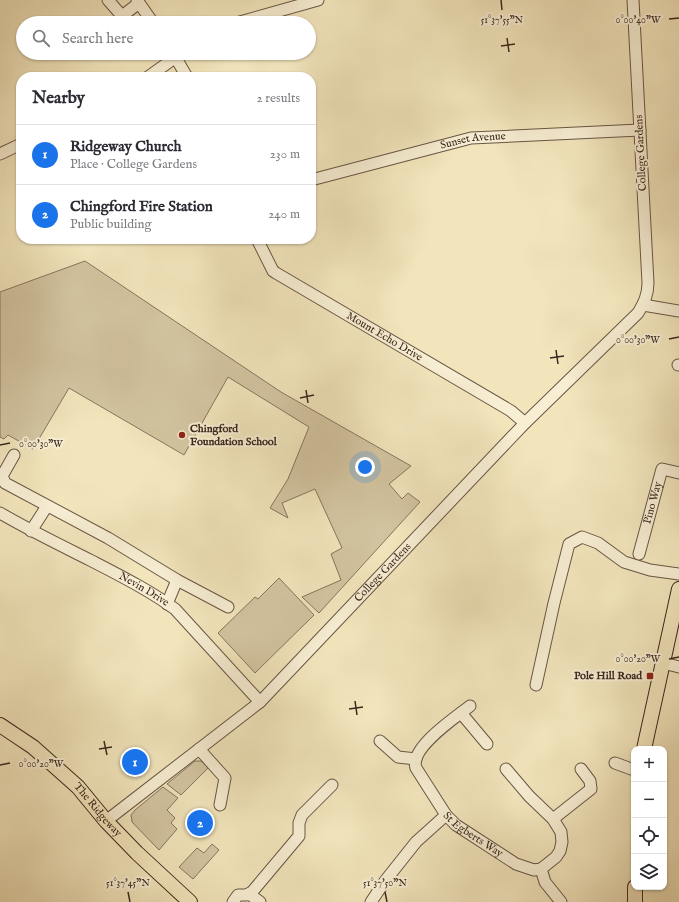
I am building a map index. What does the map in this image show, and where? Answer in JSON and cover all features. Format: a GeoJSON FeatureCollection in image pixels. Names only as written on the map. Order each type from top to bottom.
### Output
{"type":"FeatureCollection","features":[{"type":"Feature","properties":{"kind":"main road"},"geometry":{"type":"LineString","coordinates":[[645,746],[679,589]]}},
{"type":"Feature","properties":{"kind":"main road","name":"The Ridgeway"},"geometry":{"type":"LineString","coordinates":[[0,725],[32,747],[78,787],[106,821],[137,853],[189,902]]}},
{"type":"Feature","properties":{"kind":"main road"},"geometry":{"type":"LineString","coordinates":[[635,890],[635,902]]}},
{"type":"Feature","properties":{"kind":"street"},"geometry":{"type":"LineString","coordinates":[[108,0],[122,16]]}},
{"type":"Feature","properties":{"kind":"street"},"geometry":{"type":"LineString","coordinates":[[261,16],[318,0]]}},
{"type":"Feature","properties":{"kind":"street","name":"College Gardens"},"geometry":{"type":"LineString","coordinates":[[106,821],[260,702],[525,423],[638,313],[643,305],[648,291],[648,283],[633,0]]}},
{"type":"Feature","properties":{"kind":"street"},"geometry":{"type":"LineString","coordinates":[[127,16],[138,2],[148,16]]}},
{"type":"Feature","properties":{"kind":"street"},"geometry":{"type":"LineString","coordinates":[[154,72],[168,60]]}},
{"type":"Feature","properties":{"kind":"street"},"geometry":{"type":"LineString","coordinates":[[177,60],[184,72]]}},
{"type":"Feature","properties":{"kind":"street","name":"Sunset Avenue"},"geometry":{"type":"LineString","coordinates":[[316,179],[471,138],[640,130]]}},
{"type":"Feature","properties":{"kind":"street"},"geometry":{"type":"LineString","coordinates":[[0,154],[16,146]]}},
{"type":"Feature","properties":{"kind":"street","name":"Mount Echo Drive"},"geometry":{"type":"LineString","coordinates":[[260,244],[276,274],[511,410],[525,423]]}},
{"type":"Feature","properties":{"kind":"street"},"geometry":{"type":"LineString","coordinates":[[643,305],[679,311]]}},
{"type":"Feature","properties":{"kind":"street"},"geometry":{"type":"LineString","coordinates":[[14,455],[2,476],[4,483],[108,538],[177,580],[228,607]]}},
{"type":"Feature","properties":{"kind":"street","name":"Pino Way"},"geometry":{"type":"LineString","coordinates":[[639,554],[662,469],[679,473]]}},
{"type":"Feature","properties":{"kind":"street"},"geometry":{"type":"LineString","coordinates":[[31,530],[47,506]]}},
{"type":"Feature","properties":{"kind":"street","name":"Nevin Drive"},"geometry":{"type":"LineString","coordinates":[[0,513],[121,576],[167,604],[175,610],[260,702]]}},
{"type":"Feature","properties":{"kind":"street"},"geometry":{"type":"LineString","coordinates":[[536,685],[569,544],[582,537],[598,543],[624,562],[650,570],[679,574]]}},
{"type":"Feature","properties":{"kind":"street"},"geometry":{"type":"LineString","coordinates":[[167,604],[177,580]]}},
{"type":"Feature","properties":{"kind":"street"},"geometry":{"type":"LineString","coordinates":[[663,663],[679,667]]}},
{"type":"Feature","properties":{"kind":"street"},"geometry":{"type":"LineString","coordinates":[[446,815],[416,768],[416,759],[420,749],[428,740],[470,706]]}},
{"type":"Feature","properties":{"kind":"street"},"geometry":{"type":"LineString","coordinates":[[461,713],[487,744]]}},
{"type":"Feature","properties":{"kind":"street"},"geometry":{"type":"LineString","coordinates":[[380,741],[398,757],[416,759]]}},
{"type":"Feature","properties":{"kind":"street"},"geometry":{"type":"LineString","coordinates":[[199,749],[225,778],[220,805]]}},
{"type":"Feature","properties":{"kind":"street"},"geometry":{"type":"LineString","coordinates":[[615,763],[631,769]]}},
{"type":"Feature","properties":{"kind":"street"},"geometry":{"type":"LineString","coordinates":[[506,769],[529,796],[550,815],[561,832],[562,842],[560,851],[556,857],[541,869],[545,882],[561,902]]}},
{"type":"Feature","properties":{"kind":"street"},"geometry":{"type":"LineString","coordinates":[[550,815],[591,789],[590,782],[581,769]]}},
{"type":"Feature","properties":{"kind":"street"},"geometry":{"type":"LineString","coordinates":[[233,902],[238,895],[249,894],[252,892],[299,836],[299,824],[302,816],[332,785]]}},
{"type":"Feature","properties":{"kind":"street","name":"St Egberts Way"},"geometry":{"type":"LineString","coordinates":[[371,902],[385,881],[416,842],[446,815],[456,825],[516,864],[534,870],[541,869]]}},
{"type":"Feature","properties":{"kind":"street"},"geometry":{"type":"LineString","coordinates":[[249,894],[260,902]]}},
{"type":"Feature","properties":{"kind":"shaded area"},"geometry":{"type":"Polygon","coordinates":[[[85,261],[281,392],[411,466],[389,484],[402,499],[408,493],[420,502],[319,613],[302,597],[341,580],[331,554],[342,548],[315,489],[282,503],[288,518],[270,508],[288,479],[309,427],[228,377],[184,455],[69,388],[33,449],[8,435],[4,439],[0,437],[0,292],[85,261]]]}},
{"type":"Feature","properties":{"kind":"shaded area"},"geometry":{"type":"Polygon","coordinates":[[[279,578],[314,615],[255,673],[218,633],[255,597],[258,599],[279,578]]]}},
{"type":"Feature","properties":{"kind":"shaded area"},"geometry":{"type":"Polygon","coordinates":[[[195,761],[201,761],[209,767],[181,795],[167,784],[195,761]]]}},
{"type":"Feature","properties":{"kind":"shaded area"},"geometry":{"type":"Polygon","coordinates":[[[163,787],[178,798],[167,810],[175,818],[171,823],[177,829],[159,850],[132,822],[131,815],[163,787]]]}},
{"type":"Feature","properties":{"kind":"shaded area"},"geometry":{"type":"Polygon","coordinates":[[[212,844],[219,850],[193,879],[179,867],[197,848],[204,853],[212,844]]]}},
{"type":"Feature","properties":{"kind":"place","name":"Chingford Foundation School"},"geometry":{"type":"Point","coordinates":[182,435]}},
{"type":"Feature","properties":{"kind":"place","name":"Pole Hill Road"},"geometry":{"type":"Point","coordinates":[650,676]}},
{"type":"Feature","properties":{"kind":"place","name":"Ridgeway Church"},"geometry":{"type":"Point","coordinates":[135,762]}},
{"type":"Feature","properties":{"kind":"place","name":"Chingford Fire Station"},"geometry":{"type":"Point","coordinates":[200,823]}}]}
